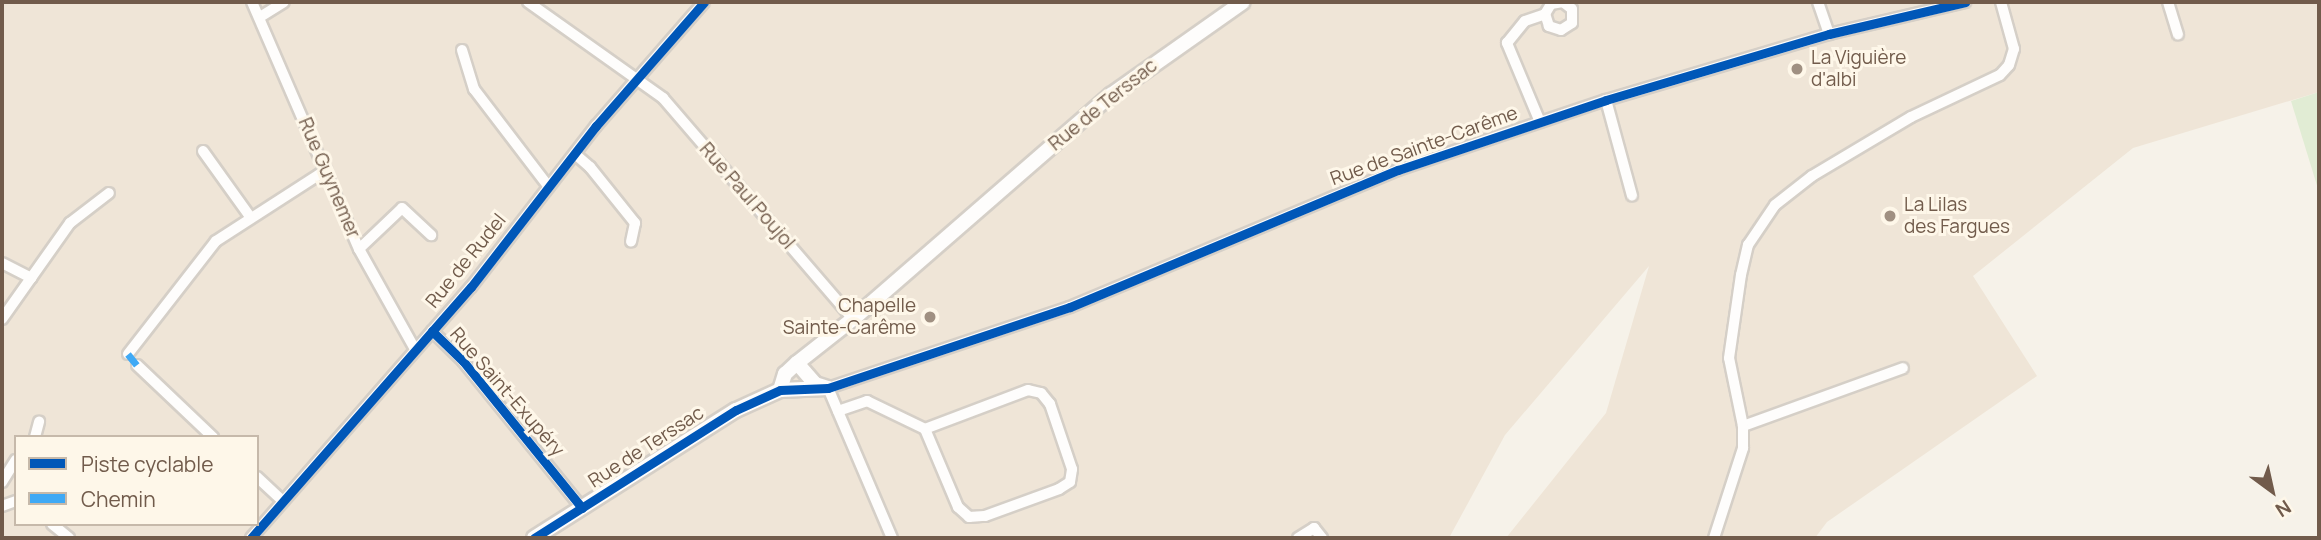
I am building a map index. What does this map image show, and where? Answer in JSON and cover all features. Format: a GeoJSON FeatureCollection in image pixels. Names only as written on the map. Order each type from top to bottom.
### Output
{"type":"FeatureCollection","features":[{"type":"Feature","properties":{"kind":"street","name":"Rue Guynemer"},"geometry":{"type":"LineString","coordinates":[[253,2],[359,249],[415,349]]}},
{"type":"Feature","properties":{"kind":"street"},"geometry":{"type":"LineString","coordinates":[[260,17],[284,2]]}},
{"type":"Feature","properties":{"kind":"street","name":"Rue Paul Poujol"},"geometry":{"type":"LineString","coordinates":[[528,2],[663,98],[853,319]]}},
{"type":"Feature","properties":{"kind":"street","name":"Rue de Rudel"},"geometry":{"type":"LineString","coordinates":[[251,538],[432,331],[636,80],[704,2]]}},
{"type":"Feature","properties":{"kind":"street","name":"Rue de Terssac"},"geometry":{"type":"LineString","coordinates":[[534,538],[736,410],[780,390],[785,374],[797,363],[853,319],[1111,95],[1243,2]]}},
{"type":"Feature","properties":{"kind":"street"},"geometry":{"type":"LineString","coordinates":[[1818,2],[1829,34]]}},
{"type":"Feature","properties":{"kind":"street","name":"Rue de Sainte-Carême"},"geometry":{"type":"LineString","coordinates":[[828,388],[1070,307],[1398,170],[1606,100],[1829,34],[1965,2]]}},
{"type":"Feature","properties":{"kind":"street"},"geometry":{"type":"LineString","coordinates":[[1714,538],[1743,448],[1743,426],[1729,358],[1746,250],[1754,234],[1775,205],[1812,176],[1910,117],[2000,75],[2009,65],[2014,48],[2001,2]]}},
{"type":"Feature","properties":{"kind":"street"},"geometry":{"type":"LineString","coordinates":[[2168,2],[2178,34]]}},
{"type":"Feature","properties":{"kind":"street"},"geometry":{"type":"LineString","coordinates":[[1540,122],[1507,43],[1525,21],[1545,14]]}},
{"type":"Feature","properties":{"kind":"street"},"geometry":{"type":"LineString","coordinates":[[462,50],[474,89],[549,187]]}},
{"type":"Feature","properties":{"kind":"street"},"geometry":{"type":"LineString","coordinates":[[1606,100],[1632,196]]}},
{"type":"Feature","properties":{"kind":"street"},"geometry":{"type":"LineString","coordinates":[[203,151],[251,218]]}},
{"type":"Feature","properties":{"kind":"street"},"geometry":{"type":"LineString","coordinates":[[575,154],[590,167],[635,222],[631,242]]}},
{"type":"Feature","properties":{"kind":"street"},"geometry":{"type":"LineString","coordinates":[[128,354],[216,241],[326,170]]}},
{"type":"Feature","properties":{"kind":"street"},"geometry":{"type":"LineString","coordinates":[[2,319],[70,223],[109,193]]}},
{"type":"Feature","properties":{"kind":"street"},"geometry":{"type":"LineString","coordinates":[[359,249],[402,208],[431,234]]}},
{"type":"Feature","properties":{"kind":"street"},"geometry":{"type":"LineString","coordinates":[[2,263],[30,278]]}},
{"type":"Feature","properties":{"kind":"street","name":"Rue Saint-Exupéry"},"geometry":{"type":"LineString","coordinates":[[432,331],[463,361],[582,508]]}},
{"type":"Feature","properties":{"kind":"street"},"geometry":{"type":"LineString","coordinates":[[797,363],[815,384],[828,388],[892,538]]}},
{"type":"Feature","properties":{"kind":"street"},"geometry":{"type":"LineString","coordinates":[[136,365],[211,435]]}},
{"type":"Feature","properties":{"kind":"street"},"geometry":{"type":"LineString","coordinates":[[1743,426],[1903,368]]}},
{"type":"Feature","properties":{"kind":"street"},"geometry":{"type":"LineString","coordinates":[[780,390],[828,388]]}},
{"type":"Feature","properties":{"kind":"street"},"geometry":{"type":"LineString","coordinates":[[838,411],[867,401],[925,429],[958,507],[969,517],[985,516],[1059,489],[1070,482],[1072,469],[1050,404],[1041,393],[1028,390],[925,429]]}},
{"type":"Feature","properties":{"kind":"street"},"geometry":{"type":"LineString","coordinates":[[36,435],[39,422]]}},
{"type":"Feature","properties":{"kind":"street"},"geometry":{"type":"LineString","coordinates":[[2,482],[14,463]]}},
{"type":"Feature","properties":{"kind":"street"},"geometry":{"type":"LineString","coordinates":[[259,479],[283,501]]}},
{"type":"Feature","properties":{"kind":"street"},"geometry":{"type":"LineString","coordinates":[[54,526],[69,538]]}},
{"type":"Feature","properties":{"kind":"street"},"geometry":{"type":"LineString","coordinates":[[1298,538],[1314,528],[1322,538]]}},
{"type":"Feature","properties":{"kind":"shaded area"},"geometry":{"type":"Polygon","coordinates":[[[2,2],[2319,2],[2319,92],[2133,148],[1973,276],[2037,376],[1827,522],[1815,538],[1506,538],[1606,413],[1649,266],[1505,435],[1449,538],[2,538],[2,2]]]}},
{"type":"Feature","properties":{"kind":"green space"},"geometry":{"type":"Polygon","coordinates":[[[2319,92],[2319,192],[2291,101],[2319,92]]]}},
{"type":"Feature","properties":{"kind":"marked path"},"geometry":{"type":"LineString","coordinates":[[128,354],[137,365]]}},
{"type":"Feature","properties":{"kind":"cycle path"},"geometry":{"type":"LineString","coordinates":[[251,538],[471,287],[596,126],[704,2]]}},
{"type":"Feature","properties":{"kind":"cycle path"},"geometry":{"type":"LineString","coordinates":[[534,538],[736,410],[780,390],[828,388],[1070,307],[1398,170],[1606,100],[1829,34],[1965,2]]}},
{"type":"Feature","properties":{"kind":"cycle path"},"geometry":{"type":"LineString","coordinates":[[432,331],[463,361],[582,508]]}},
{"type":"Feature","properties":{"kind":"place","name":"La Viguière d'albi"},"geometry":{"type":"Point","coordinates":[1797,69]}},
{"type":"Feature","properties":{"kind":"place","name":"La Lilas des Fargues"},"geometry":{"type":"Point","coordinates":[1890,216]}},
{"type":"Feature","properties":{"kind":"place","name":"Chapelle Sainte-Carême"},"geometry":{"type":"Point","coordinates":[930,317]}}]}
